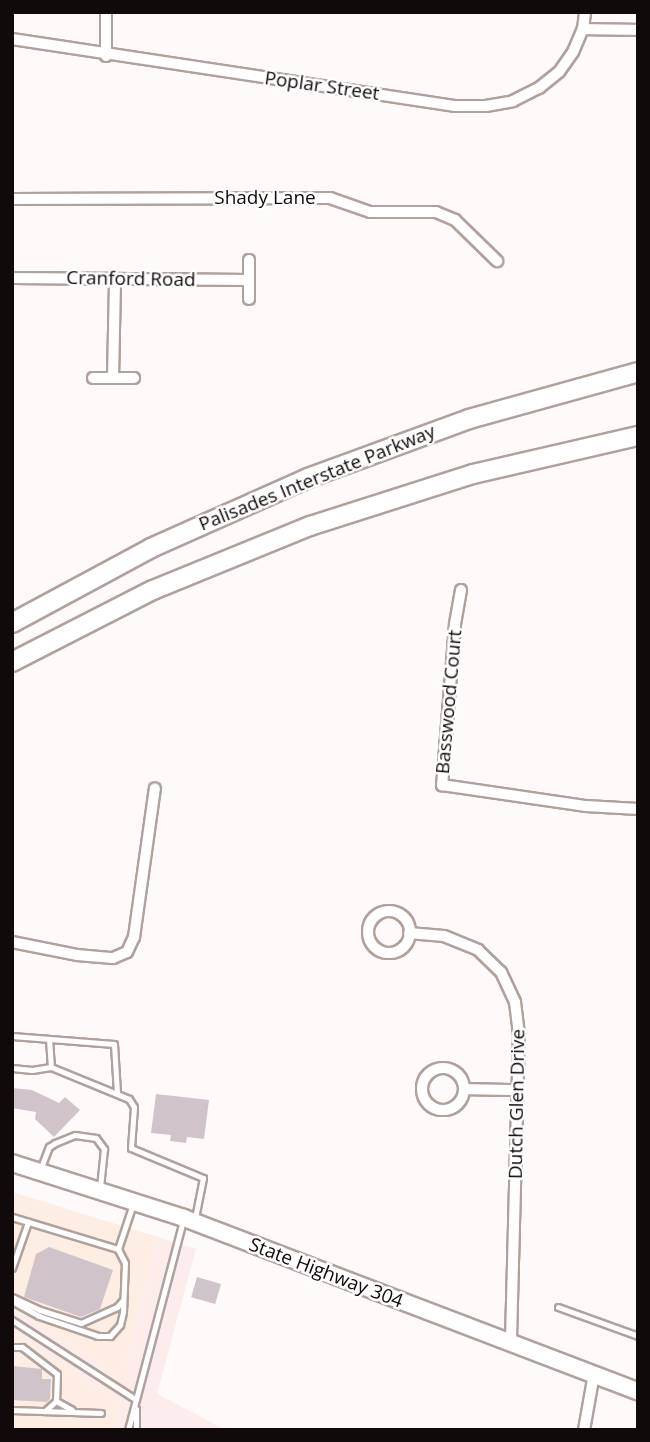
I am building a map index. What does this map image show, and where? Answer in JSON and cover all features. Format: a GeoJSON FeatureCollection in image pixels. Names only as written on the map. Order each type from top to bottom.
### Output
{"type":"FeatureCollection","features":[{"type":"Feature","properties":{"kind":"highway","name":"Palisades Interstate Parkway"},"geometry":{"type":"LineString","coordinates":[[12,623],[170,539],[308,478],[469,419],[638,372]]}},
{"type":"Feature","properties":{"kind":"highway"},"geometry":{"type":"LineString","coordinates":[[12,662],[153,590],[310,526],[483,471],[638,436]]}},
{"type":"Feature","properties":{"kind":"main road","name":"State Highway 304"},"geometry":{"type":"LineString","coordinates":[[12,1163],[189,1220],[638,1391]]}},
{"type":"Feature","properties":{"kind":"street"},"geometry":{"type":"LineString","coordinates":[[106,12],[106,55]]}},
{"type":"Feature","properties":{"kind":"street","name":"Poplar Street"},"geometry":{"type":"LineString","coordinates":[[12,39],[454,106],[485,106],[513,101],[539,88],[559,72],[573,52],[583,29],[585,12]]}},
{"type":"Feature","properties":{"kind":"street"},"geometry":{"type":"LineString","coordinates":[[583,29],[638,30]]}},
{"type":"Feature","properties":{"kind":"street","name":"Shady Lane"},"geometry":{"type":"LineString","coordinates":[[12,199],[330,198],[370,212],[436,212],[455,220],[497,261]]}},
{"type":"Feature","properties":{"kind":"street"},"geometry":{"type":"LineString","coordinates":[[248,299],[249,260]]}},
{"type":"Feature","properties":{"kind":"street","name":"Cranford Road"},"geometry":{"type":"LineString","coordinates":[[12,278],[249,280]]}},
{"type":"Feature","properties":{"kind":"street"},"geometry":{"type":"LineString","coordinates":[[113,378],[114,279]]}},
{"type":"Feature","properties":{"kind":"street"},"geometry":{"type":"LineString","coordinates":[[93,378],[134,378]]}},
{"type":"Feature","properties":{"kind":"street","name":"Basswood Court"},"geometry":{"type":"LineString","coordinates":[[461,590],[455,625],[442,785],[586,806],[638,809]]}},
{"type":"Feature","properties":{"kind":"street"},"geometry":{"type":"LineString","coordinates":[[12,942],[77,955],[113,958],[127,952],[134,937],[155,788]]}},
{"type":"Feature","properties":{"kind":"street"},"geometry":{"type":"LineString","coordinates":[[390,911],[404,918],[409,933],[403,947],[387,953],[373,946],[368,931],[374,917],[390,911]]}},
{"type":"Feature","properties":{"kind":"street","name":"Dutch Glen Drive"},"geometry":{"type":"LineString","coordinates":[[409,933],[434,934],[462,941],[478,950],[501,972],[512,991],[518,1013],[511,1343]]}},
{"type":"Feature","properties":{"kind":"street"},"geometry":{"type":"LineString","coordinates":[[444,1068],[458,1075],[464,1089],[457,1104],[441,1110],[427,1102],[422,1088],[429,1074],[444,1068]]}},
{"type":"Feature","properties":{"kind":"street"},"geometry":{"type":"LineString","coordinates":[[464,1089],[518,1090]]}},
{"type":"Feature","properties":{"kind":"street"},"geometry":{"type":"LineString","coordinates":[[584,1430],[594,1374]]}},
{"type":"Feature","properties":{"kind":"lane"},"geometry":{"type":"LineString","coordinates":[[12,1036],[75,1038],[116,1045],[117,1093]]}},
{"type":"Feature","properties":{"kind":"lane"},"geometry":{"type":"LineString","coordinates":[[49,1039],[51,1067]]}},
{"type":"Feature","properties":{"kind":"lane"},"geometry":{"type":"LineString","coordinates":[[12,1068],[32,1070],[51,1067],[129,1099],[134,1107],[131,1148],[203,1178],[135,1399],[128,1430]]}},
{"type":"Feature","properties":{"kind":"lane"},"geometry":{"type":"LineString","coordinates":[[39,1172],[49,1147],[55,1143],[75,1135],[96,1138],[104,1149],[100,1190]]}},
{"type":"Feature","properties":{"kind":"lane"},"geometry":{"type":"LineString","coordinates":[[118,1250],[134,1201]]}},
{"type":"Feature","properties":{"kind":"lane"},"geometry":{"type":"LineString","coordinates":[[12,1217],[118,1250],[125,1259],[120,1325],[114,1333],[104,1337],[35,1314],[12,1299]]}},
{"type":"Feature","properties":{"kind":"lane"},"geometry":{"type":"LineString","coordinates":[[12,1268],[28,1222]]}},
{"type":"Feature","properties":{"kind":"lane"},"geometry":{"type":"LineString","coordinates":[[12,1299],[84,1323],[117,1307],[124,1296]]}},
{"type":"Feature","properties":{"kind":"lane"},"geometry":{"type":"LineString","coordinates":[[558,1307],[638,1336]]}},
{"type":"Feature","properties":{"kind":"lane"},"geometry":{"type":"LineString","coordinates":[[12,1320],[135,1399]]}},
{"type":"Feature","properties":{"kind":"lane"},"geometry":{"type":"LineString","coordinates":[[12,1347],[22,1347],[57,1374],[56,1401],[45,1411]]}},
{"type":"Feature","properties":{"kind":"lane"},"geometry":{"type":"LineString","coordinates":[[135,1399],[136,1430]]}},
{"type":"Feature","properties":{"kind":"lane"},"geometry":{"type":"LineString","coordinates":[[56,1401],[75,1412]]}},
{"type":"Feature","properties":{"kind":"lane"},"geometry":{"type":"LineString","coordinates":[[12,1409],[101,1413]]}},
{"type":"Feature","properties":{"kind":"shaded area"},"geometry":{"type":"Polygon","coordinates":[[[12,1192],[158,1237],[128,1357],[126,1382],[12,1309],[12,1192]]]}},
{"type":"Feature","properties":{"kind":"shaded area"},"geometry":{"type":"Polygon","coordinates":[[[158,1237],[196,1249],[157,1394],[226,1430],[116,1430],[119,1401],[12,1333],[12,1309],[125,1381],[128,1357],[158,1237]]]}},
{"type":"Feature","properties":{"kind":"shaded area"},"geometry":{"type":"Polygon","coordinates":[[[12,1333],[119,1401],[116,1430],[12,1430],[12,1333]]]}},
{"type":"Feature","properties":{"kind":"building"},"geometry":{"type":"Polygon","coordinates":[[[12,1088],[32,1090],[59,1103],[65,1097],[80,1110],[54,1137],[35,1119],[36,1112],[12,1108],[12,1088]]]}},
{"type":"Feature","properties":{"kind":"building"},"geometry":{"type":"Polygon","coordinates":[[[156,1094],[209,1100],[204,1139],[187,1137],[186,1143],[170,1141],[171,1135],[151,1133],[156,1094]]]}},
{"type":"Feature","properties":{"kind":"building"},"geometry":{"type":"Polygon","coordinates":[[[49,1247],[113,1270],[100,1309],[81,1317],[24,1297],[36,1254],[49,1247]]]}},
{"type":"Feature","properties":{"kind":"building"},"geometry":{"type":"Polygon","coordinates":[[[197,1277],[221,1284],[215,1304],[191,1297],[197,1277]]]}},
{"type":"Feature","properties":{"kind":"building"},"geometry":{"type":"Polygon","coordinates":[[[12,1366],[42,1369],[42,1379],[51,1379],[50,1399],[47,1402],[12,1400],[12,1366]]]}}]}
